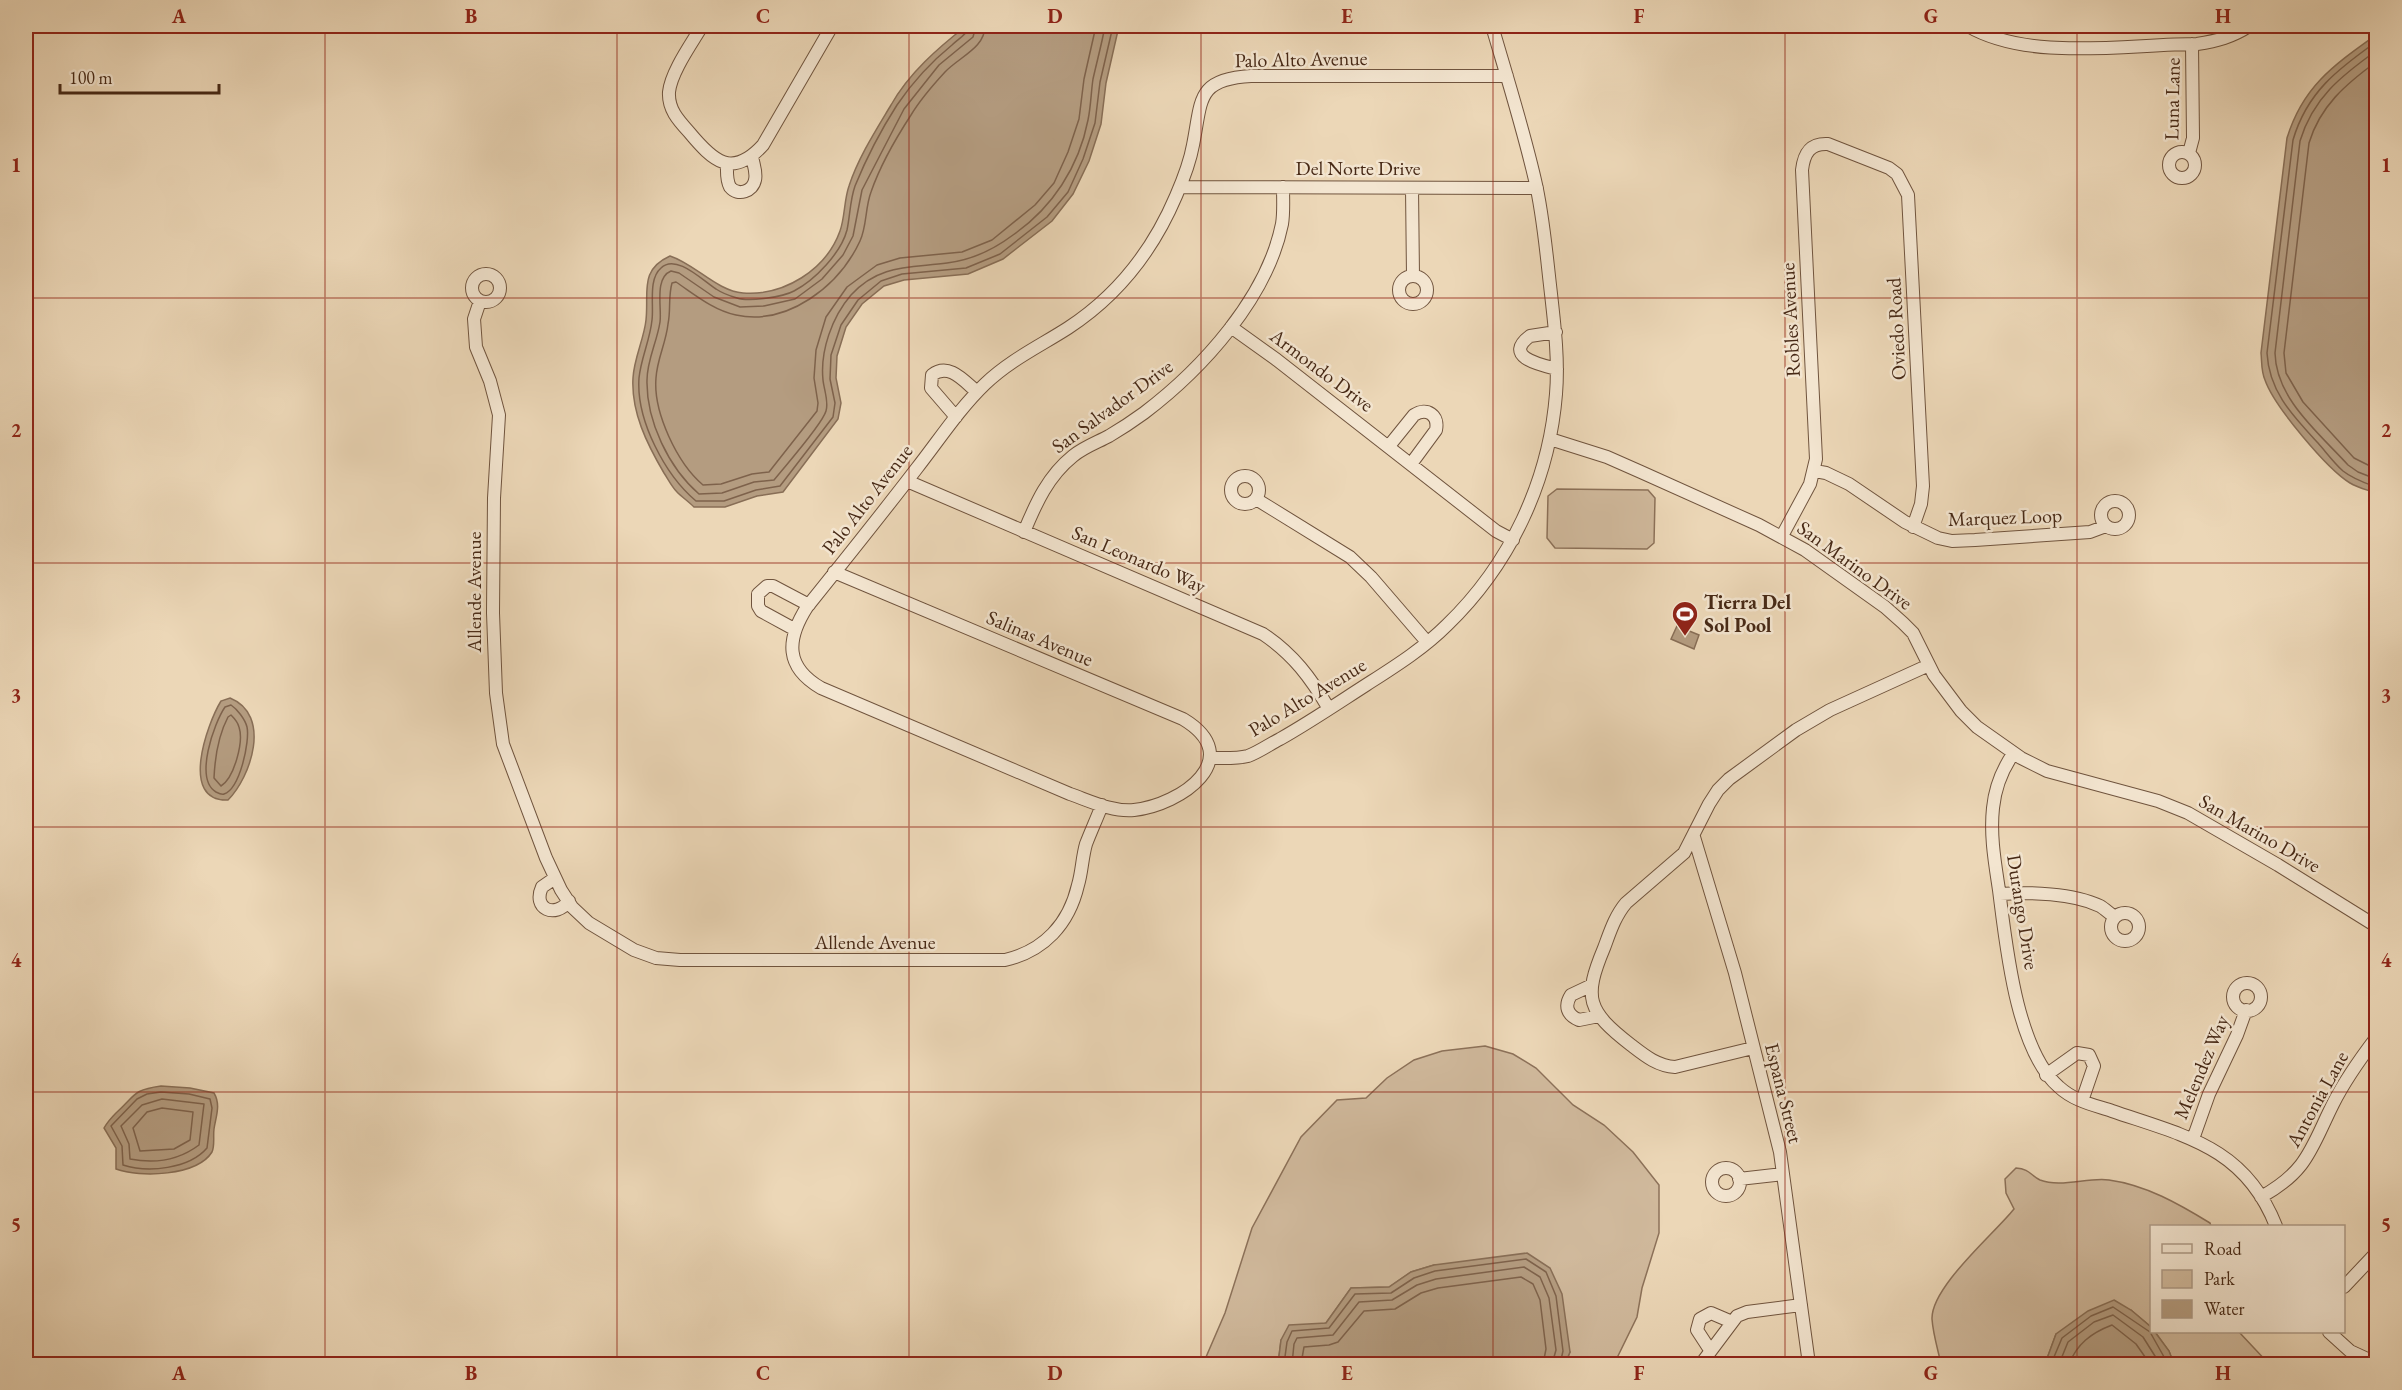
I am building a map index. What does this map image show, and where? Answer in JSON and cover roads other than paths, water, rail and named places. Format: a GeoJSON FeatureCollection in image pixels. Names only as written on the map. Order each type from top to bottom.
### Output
{"type":"FeatureCollection","features":[{"type":"Feature","properties":{"kind":"street"},"geometry":{"type":"LineString","coordinates":[[702,26],[672,80],[669,90],[670,103],[677,118],[705,151],[713,158],[733,163],[752,156],[765,142],[832,26]]}},
{"type":"Feature","properties":{"kind":"street","name":"Palo Alto Avenue"},"geometry":{"type":"LineString","coordinates":[[1211,758],[1248,756],[1329,709],[1396,666],[1427,642],[1465,607],[1513,540],[1543,471],[1557,393],[1556,332],[1537,188],[1492,26]]}},
{"type":"Feature","properties":{"kind":"street"},"geometry":{"type":"LineString","coordinates":[[1968,26],[2000,40],[2041,47],[2192,44],[2217,41],[2235,35],[2249,26]]}},
{"type":"Feature","properties":{"kind":"street","name":"Luna Lane"},"geometry":{"type":"LineString","coordinates":[[2189,153],[2193,138],[2192,44]]}},
{"type":"Feature","properties":{"kind":"street","name":"Palo Alto Avenue"},"geometry":{"type":"LineString","coordinates":[[794,629],[834,572],[977,392],[1002,369],[1067,328],[1109,295],[1128,276],[1159,231],[1180,187],[1192,150],[1200,104],[1204,94],[1220,81],[1233,77],[1251,76],[1507,76]]}},
{"type":"Feature","properties":{"kind":"street","name":"Robles Avenue"},"geometry":{"type":"LineString","coordinates":[[1782,536],[1815,471],[1802,170],[1804,156],[1818,143],[1828,144],[1858,156]]}},
{"type":"Feature","properties":{"kind":"street"},"geometry":{"type":"LineString","coordinates":[[733,163],[728,184],[734,190],[743,192],[751,189],[755,180],[752,156]]}},
{"type":"Feature","properties":{"kind":"street","name":"Oviedo Road"},"geometry":{"type":"LineString","coordinates":[[1858,156],[1889,168],[1897,174],[1908,195],[1923,486],[1921,504],[1913,527]]}},
{"type":"Feature","properties":{"kind":"street","name":"Del Norte Drive"},"geometry":{"type":"LineString","coordinates":[[1180,187],[1537,188]]}},
{"type":"Feature","properties":{"kind":"street","name":"San Salvador Drive"},"geometry":{"type":"LineString","coordinates":[[1024,532],[1042,492],[1061,467],[1074,455],[1127,424],[1170,392],[1199,365],[1231,327],[1263,275],[1275,248],[1282,223],[1283,187]]}},
{"type":"Feature","properties":{"kind":"street"},"geometry":{"type":"LineString","coordinates":[[1412,188],[1413,276]]}},
{"type":"Feature","properties":{"kind":"street","name":"Allende Avenue"},"geometry":{"type":"LineString","coordinates":[[480,301],[474,319],[476,347],[490,381],[499,414],[494,474],[493,542],[494,670],[499,719],[511,768],[555,878],[569,901],[589,923],[608,937],[656,958],[691,961],[1005,960],[1030,952],[1044,943],[1059,929],[1068,915],[1077,892],[1086,844],[1102,805]]}},
{"type":"Feature","properties":{"kind":"street","name":"Armondo Drive"},"geometry":{"type":"LineString","coordinates":[[1231,327],[1389,446],[1496,531],[1513,540]]}},
{"type":"Feature","properties":{"kind":"street"},"geometry":{"type":"LineString","coordinates":[[1556,332],[1530,336],[1525,340],[1521,352],[1529,362],[1557,369]]}},
{"type":"Feature","properties":{"kind":"street"},"geometry":{"type":"LineString","coordinates":[[956,417],[931,388],[932,375],[940,370],[950,371],[977,392]]}},
{"type":"Feature","properties":{"kind":"street"},"geometry":{"type":"LineString","coordinates":[[1389,446],[1414,415],[1426,411],[1436,418],[1436,430],[1411,464]]}},
{"type":"Feature","properties":{"kind":"street","name":"San Marino Drive"},"geometry":{"type":"LineString","coordinates":[[1550,439],[1616,461],[1782,536],[1857,586],[1913,633],[1946,693],[1977,727],[2013,754],[2047,771],[2148,798],[2188,813],[2376,926]]}},
{"type":"Feature","properties":{"kind":"street","name":"Marquez Loop"},"geometry":{"type":"LineString","coordinates":[[1815,471],[1849,484],[1913,527],[1938,538],[1952,541],[2090,532],[2106,526]]}},
{"type":"Feature","properties":{"kind":"street","name":"San Leonardo Way"},"geometry":{"type":"LineString","coordinates":[[907,481],[1263,634],[1298,662],[1329,709]]}},
{"type":"Feature","properties":{"kind":"street"},"geometry":{"type":"LineString","coordinates":[[1256,499],[1350,557],[1371,577],[1427,642]]}},
{"type":"Feature","properties":{"kind":"street","name":"Salinas Avenue"},"geometry":{"type":"LineString","coordinates":[[834,572],[1183,719],[1204,734],[1211,747],[1211,758]]}},
{"type":"Feature","properties":{"kind":"street"},"geometry":{"type":"LineString","coordinates":[[809,605],[773,586],[767,586],[758,594],[758,606],[761,610],[794,629],[791,646],[798,669],[804,676],[821,688],[1070,794],[1102,805],[1132,810],[1166,802],[1178,796],[1193,783],[1205,771],[1211,758]]}},
{"type":"Feature","properties":{"kind":"street"},"geometry":{"type":"LineString","coordinates":[[1753,1048],[1675,1067],[1665,1066],[1644,1055],[1608,1027],[1599,1016],[1590,986],[1619,911],[1678,859],[1694,837],[1709,804],[1729,779],[1796,730],[1830,710],[1929,665]]}},
{"type":"Feature","properties":{"kind":"street","name":"Durango Drive"},"geometry":{"type":"LineString","coordinates":[[2013,754],[2000,777],[1993,810],[1993,848],[2006,947],[2016,992],[2032,1047],[2046,1075],[2067,1095],[2193,1139],[2232,1162],[2261,1197],[2275,1225]]}},
{"type":"Feature","properties":{"kind":"street","name":"Espana Street"},"geometry":{"type":"LineString","coordinates":[[1694,837],[1735,973],[1780,1152],[1809,1365]]}},
{"type":"Feature","properties":{"kind":"street"},"geometry":{"type":"LineString","coordinates":[[555,878],[542,887],[539,900],[542,906],[554,911],[561,910],[569,901]]}},
{"type":"Feature","properties":{"kind":"street"},"geometry":{"type":"LineString","coordinates":[[2000,894],[2050,895],[2082,901],[2099,906],[2115,917]]}},
{"type":"Feature","properties":{"kind":"street"},"geometry":{"type":"LineString","coordinates":[[1590,986],[1571,995],[1566,1007],[1568,1013],[1579,1020],[1599,1016]]}},
{"type":"Feature","properties":{"kind":"street","name":"Melendez Way"},"geometry":{"type":"LineString","coordinates":[[2193,1139],[2209,1094],[2237,1035],[2246,1010]]}},
{"type":"Feature","properties":{"kind":"street","name":"Antonia Lane"},"geometry":{"type":"LineString","coordinates":[[2261,1197],[2280,1187],[2301,1167],[2310,1154],[2345,1081],[2376,1038]]}},
{"type":"Feature","properties":{"kind":"street"},"geometry":{"type":"LineString","coordinates":[[2046,1075],[2077,1053],[2089,1055],[2094,1066],[2082,1101]]}},
{"type":"Feature","properties":{"kind":"street"},"geometry":{"type":"LineString","coordinates":[[1739,1179],[1783,1174]]}},
{"type":"Feature","properties":{"kind":"street"},"geometry":{"type":"LineString","coordinates":[[2345,1285],[2376,1253]]}},
{"type":"Feature","properties":{"kind":"street"},"geometry":{"type":"LineString","coordinates":[[1701,1365],[1737,1316],[1747,1312],[1801,1305]]}},
{"type":"Feature","properties":{"kind":"street"},"geometry":{"type":"LineString","coordinates":[[1710,1350],[1697,1330],[1700,1318],[1711,1313],[1732,1322]]}},
{"type":"Feature","properties":{"kind":"street"},"geometry":{"type":"LineString","coordinates":[[2330,1333],[2350,1351],[2376,1364]]}},
{"type":"Feature","properties":{"kind":"water"},"geometry":{"type":"Polygon","coordinates":[[[966,26],[1119,26],[1106,83],[1101,124],[1089,161],[1073,194],[1052,221],[1003,259],[968,274],[904,280],[884,286],[862,304],[846,327],[837,356],[836,378],[841,403],[838,419],[783,492],[757,496],[725,507],[694,507],[675,490],[664,473],[646,439],[637,415],[633,378],[645,327],[650,275],[660,262],[670,256],[724,288],[743,293],[758,293],[788,285],[814,269],[825,258],[840,231],[847,191],[857,165],[898,93],[925,62],[966,26]]]}},
{"type":"Feature","properties":{"kind":"water"},"geometry":{"type":"Polygon","coordinates":[[[2376,35],[2376,493],[2353,485],[2340,476],[2302,436],[2270,391],[2263,373],[2261,353],[2287,138],[2311,90],[2347,56],[2376,35]]]}},
{"type":"Feature","properties":{"kind":"water","name":"Tierra Del Sol Pool"},"geometry":{"type":"Polygon","coordinates":[[[1677,626],[1699,635],[1694,649],[1671,639],[1677,626]]]}},
{"type":"Feature","properties":{"kind":"water"},"geometry":{"type":"Polygon","coordinates":[[[230,698],[243,706],[251,718],[254,732],[250,762],[244,777],[228,800],[213,797],[204,789],[201,760],[204,743],[215,712],[221,701],[230,698]]]}},
{"type":"Feature","properties":{"kind":"water"},"geometry":{"type":"Polygon","coordinates":[[[161,1086],[190,1088],[214,1093],[218,1106],[212,1152],[205,1160],[194,1166],[167,1173],[139,1174],[116,1169],[116,1148],[104,1128],[135,1094],[145,1089],[161,1086]]]}},
{"type":"Feature","properties":{"kind":"water"},"geometry":{"type":"Polygon","coordinates":[[[1527,1253],[1550,1268],[1562,1294],[1570,1352],[1565,1364],[1278,1364],[1281,1340],[1289,1325],[1326,1323],[1351,1288],[1389,1287],[1411,1272],[1434,1265],[1527,1253]]]}},
{"type":"Feature","properties":{"kind":"water"},"geometry":{"type":"Polygon","coordinates":[[[2114,1300],[2131,1310],[2150,1326],[2150,1333],[2156,1333],[2169,1351],[2174,1364],[2045,1364],[2056,1334],[2088,1311],[2114,1300]]]}},
{"type":"Feature","properties":{"kind":"place","name":"Tierra Del Sol Pool"},"geometry":{"type":"Point","coordinates":[1685,637]}}]}
